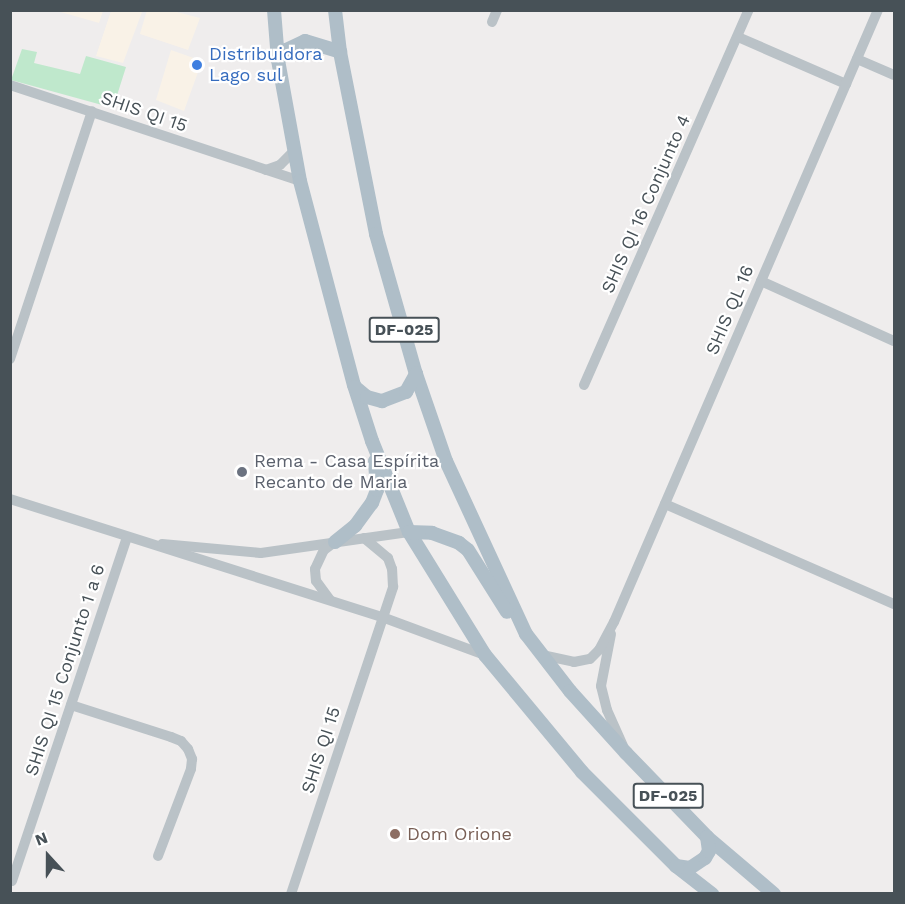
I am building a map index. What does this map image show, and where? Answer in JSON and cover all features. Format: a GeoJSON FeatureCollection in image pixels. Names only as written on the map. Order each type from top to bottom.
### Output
{"type":"FeatureCollection","features":[{"type":"Feature","properties":{"kind":"main road","name":"DF-025"},"geometry":{"type":"LineString","coordinates":[[274,10],[278,60],[300,181],[354,385],[372,441],[409,531],[485,656],[582,772],[676,866],[712,894]]}},
{"type":"Feature","properties":{"kind":"main road","name":"DF-025"},"geometry":{"type":"LineString","coordinates":[[335,10],[340,52],[376,234],[416,374],[446,461],[526,634],[570,691],[626,753],[707,837],[774,894]]}},
{"type":"Feature","properties":{"kind":"main road"},"geometry":{"type":"LineString","coordinates":[[278,60],[286,50],[304,40],[340,52]]}},
{"type":"Feature","properties":{"kind":"main road"},"geometry":{"type":"LineString","coordinates":[[354,385],[367,397],[382,401],[406,392],[416,374]]}},
{"type":"Feature","properties":{"kind":"main road"},"geometry":{"type":"LineString","coordinates":[[335,542],[355,526],[372,503],[377,474],[372,441]]}},
{"type":"Feature","properties":{"kind":"main road"},"geometry":{"type":"LineString","coordinates":[[409,531],[432,533],[448,538],[468,550],[504,608],[526,634]]}},
{"type":"Feature","properties":{"kind":"main road"},"geometry":{"type":"LineString","coordinates":[[676,866],[690,868],[705,858],[709,846],[707,837]]}},
{"type":"Feature","properties":{"kind":"street"},"geometry":{"type":"LineString","coordinates":[[492,22],[497,10]]}},
{"type":"Feature","properties":{"kind":"street","name":"SHIS QI 16 Conjunto 4"},"geometry":{"type":"LineString","coordinates":[[584,385],[749,10]]}},
{"type":"Feature","properties":{"kind":"street","name":"SHIS QL 16"},"geometry":{"type":"LineString","coordinates":[[542,655],[574,662],[591,659],[614,622],[878,10]]}},
{"type":"Feature","properties":{"kind":"street"},"geometry":{"type":"LineString","coordinates":[[738,37],[846,84]]}},
{"type":"Feature","properties":{"kind":"street"},"geometry":{"type":"LineString","coordinates":[[857,59],[894,75]]}},
{"type":"Feature","properties":{"kind":"street","name":"SHIS QI 15"},"geometry":{"type":"LineString","coordinates":[[10,86],[300,181]]}},
{"type":"Feature","properties":{"kind":"street"},"geometry":{"type":"LineString","coordinates":[[10,359],[92,111]]}},
{"type":"Feature","properties":{"kind":"street"},"geometry":{"type":"LineString","coordinates":[[266,170],[280,165],[295,150]]}},
{"type":"Feature","properties":{"kind":"street"},"geometry":{"type":"LineString","coordinates":[[761,281],[894,341]]}},
{"type":"Feature","properties":{"kind":"street"},"geometry":{"type":"LineString","coordinates":[[10,499],[382,617],[485,656]]}},
{"type":"Feature","properties":{"kind":"street"},"geometry":{"type":"LineString","coordinates":[[665,504],[894,604]]}},
{"type":"Feature","properties":{"kind":"street"},"geometry":{"type":"LineString","coordinates":[[141,542],[261,553],[409,531]]}},
{"type":"Feature","properties":{"kind":"street"},"geometry":{"type":"LineString","coordinates":[[364,537],[382,550],[392,569],[393,587],[382,617]]}},
{"type":"Feature","properties":{"kind":"street","name":"SHIS QI 15 Conjunto 1 a 6"},"geometry":{"type":"LineString","coordinates":[[12,881],[127,538]]}},
{"type":"Feature","properties":{"kind":"street"},"geometry":{"type":"LineString","coordinates":[[333,603],[316,581],[315,569],[324,550],[335,542]]}},
{"type":"Feature","properties":{"kind":"street","name":"SHIS QI 15"},"geometry":{"type":"LineString","coordinates":[[291,894],[382,617]]}},
{"type":"Feature","properties":{"kind":"street","name":"SHIS QL 16"},"geometry":{"type":"LineString","coordinates":[[614,622],[601,687],[607,710],[626,753]]}},
{"type":"Feature","properties":{"kind":"street"},"geometry":{"type":"LineString","coordinates":[[71,705],[171,736],[181,741],[188,749],[192,759],[191,769],[158,856]]}},
{"type":"Feature","properties":{"kind":"shaded area"},"geometry":{"type":"Polygon","coordinates":[[[137,10],[142,12],[123,63],[96,56],[111,11],[137,10]]]}},
{"type":"Feature","properties":{"kind":"shaded area"},"geometry":{"type":"Polygon","coordinates":[[[147,10],[173,11],[200,18],[188,50],[140,34],[147,10]]]}},
{"type":"Feature","properties":{"kind":"shaded area"},"geometry":{"type":"Polygon","coordinates":[[[57,11],[103,11],[99,23],[57,11]]]}},
{"type":"Feature","properties":{"kind":"shaded area"},"geometry":{"type":"Polygon","coordinates":[[[171,50],[202,61],[184,111],[156,100],[171,50]]]}},
{"type":"Feature","properties":{"kind":"green space"},"geometry":{"type":"Polygon","coordinates":[[[22,49],[37,52],[34,63],[80,74],[86,56],[126,67],[113,108],[11,80],[22,49]]]}},
{"type":"Feature","properties":{"kind":"place","name":"Distribuidora Lago sul"},"geometry":{"type":"Point","coordinates":[197,65]}},
{"type":"Feature","properties":{"kind":"place","name":"Rema - Casa Espírita Recanto de Maria"},"geometry":{"type":"Point","coordinates":[242,472]}},
{"type":"Feature","properties":{"kind":"place","name":"Dom Orione"},"geometry":{"type":"Point","coordinates":[395,834]}}]}
